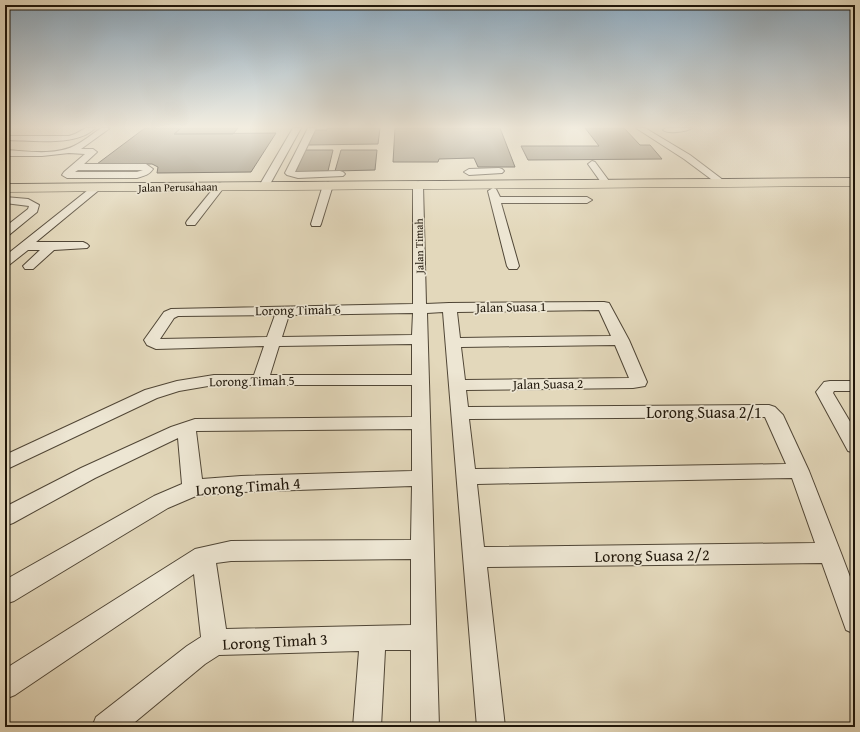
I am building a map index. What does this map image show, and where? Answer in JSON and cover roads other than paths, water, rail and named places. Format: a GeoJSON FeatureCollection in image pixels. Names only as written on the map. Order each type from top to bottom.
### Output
{"type":"FeatureCollection","features":[{"type":"Feature","properties":{"kind":"main road","name":"Jalan Perusahaan"},"geometry":{"type":"LineString","coordinates":[[5,188],[855,182]]}},
{"type":"Feature","properties":{"kind":"street"},"geometry":{"type":"LineString","coordinates":[[75,167],[146,167],[149,169],[145,173],[137,175],[67,175],[75,167],[80,162]]}},
{"type":"Feature","properties":{"kind":"street"},"geometry":{"type":"LineString","coordinates":[[264,186],[278,162]]}},
{"type":"Feature","properties":{"kind":"street"},"geometry":{"type":"LineString","coordinates":[[295,162],[290,173],[298,175],[340,174]]}},
{"type":"Feature","properties":{"kind":"street"},"geometry":{"type":"LineString","coordinates":[[466,162],[471,184]]}},
{"type":"Feature","properties":{"kind":"street"},"geometry":{"type":"LineString","coordinates":[[694,162],[722,182]]}},
{"type":"Feature","properties":{"kind":"street"},"geometry":{"type":"LineString","coordinates":[[592,164],[606,183]]}},
{"type":"Feature","properties":{"kind":"street"},"geometry":{"type":"LineString","coordinates":[[469,172],[499,172]]}},
{"type":"Feature","properties":{"kind":"street"},"geometry":{"type":"LineString","coordinates":[[490,184],[496,200],[513,266]]}},
{"type":"Feature","properties":{"kind":"street"},"geometry":{"type":"LineString","coordinates":[[316,224],[328,185]]}},
{"type":"Feature","properties":{"kind":"street","name":"Jalan Timah"},"geometry":{"type":"LineString","coordinates":[[418,185],[425,727]]}},
{"type":"Feature","properties":{"kind":"street"},"geometry":{"type":"LineString","coordinates":[[191,223],[220,186]]}},
{"type":"Feature","properties":{"kind":"street"},"geometry":{"type":"LineString","coordinates":[[5,262],[96,188]]}},
{"type":"Feature","properties":{"kind":"street"},"geometry":{"type":"LineString","coordinates":[[5,200],[28,202],[34,205],[33,210],[5,233]]}},
{"type":"Feature","properties":{"kind":"street"},"geometry":{"type":"LineString","coordinates":[[496,200],[587,200]]}},
{"type":"Feature","properties":{"kind":"street"},"geometry":{"type":"LineString","coordinates":[[24,246],[83,246]]}},
{"type":"Feature","properties":{"kind":"street"},"geometry":{"type":"LineString","coordinates":[[29,266],[51,246]]}},
{"type":"Feature","properties":{"kind":"street","name":"Jalan Suasa 1"},"geometry":{"type":"LineString","coordinates":[[419,308],[604,306],[621,340]]}},
{"type":"Feature","properties":{"kind":"street","name":"Lorong Timah 6"},"geometry":{"type":"LineString","coordinates":[[273,342],[152,342],[152,340],[169,315],[176,312],[419,308]]}},
{"type":"Feature","properties":{"kind":"street"},"geometry":{"type":"LineString","coordinates":[[449,308],[491,727]]}},
{"type":"Feature","properties":{"kind":"street"},"geometry":{"type":"LineString","coordinates":[[260,380],[284,310]]}},
{"type":"Feature","properties":{"kind":"street"},"geometry":{"type":"LineString","coordinates":[[273,342],[420,339]]}},
{"type":"Feature","properties":{"kind":"street"},"geometry":{"type":"LineString","coordinates":[[452,343],[621,340]]}},
{"type":"Feature","properties":{"kind":"street","name":"Jalan Suasa 2"},"geometry":{"type":"LineString","coordinates":[[457,385],[638,382],[621,340]]}},
{"type":"Feature","properties":{"kind":"street","name":"Lorong Timah 5"},"geometry":{"type":"LineString","coordinates":[[5,463],[151,394],[177,386],[214,380],[420,380]]}},
{"type":"Feature","properties":{"kind":"street"},"geometry":{"type":"LineString","coordinates":[[855,386],[830,386],[824,392],[855,446]]}},
{"type":"Feature","properties":{"kind":"street","name":"Lorong Suasa 2/1"},"geometry":{"type":"LineString","coordinates":[[459,413],[769,411],[774,415],[799,471],[855,622]]}},
{"type":"Feature","properties":{"kind":"street"},"geometry":{"type":"LineString","coordinates":[[5,517],[88,473],[176,431],[186,428],[195,426],[421,423]]}},
{"type":"Feature","properties":{"kind":"street"},"geometry":{"type":"LineString","coordinates":[[186,428],[193,488]]}},
{"type":"Feature","properties":{"kind":"street"},"geometry":{"type":"LineString","coordinates":[[466,477],[799,471]]}},
{"type":"Feature","properties":{"kind":"street","name":"Lorong Timah 4"},"geometry":{"type":"LineString","coordinates":[[6,590],[161,502],[193,488],[241,484],[422,478]]}},
{"type":"Feature","properties":{"kind":"street"},"geometry":{"type":"LineString","coordinates":[[5,685],[203,556],[231,551],[422,549]]}},
{"type":"Feature","properties":{"kind":"street","name":"Lorong Suasa 2/2"},"geometry":{"type":"LineString","coordinates":[[474,557],[830,553]]}},
{"type":"Feature","properties":{"kind":"street"},"geometry":{"type":"LineString","coordinates":[[203,556],[215,644]]}},
{"type":"Feature","properties":{"kind":"street","name":"Lorong Timah 3"},"geometry":{"type":"LineString","coordinates":[[106,727],[196,655],[215,644],[234,641],[424,637]]}},
{"type":"Feature","properties":{"kind":"street"},"geometry":{"type":"LineString","coordinates":[[367,727],[373,638]]}}]}
